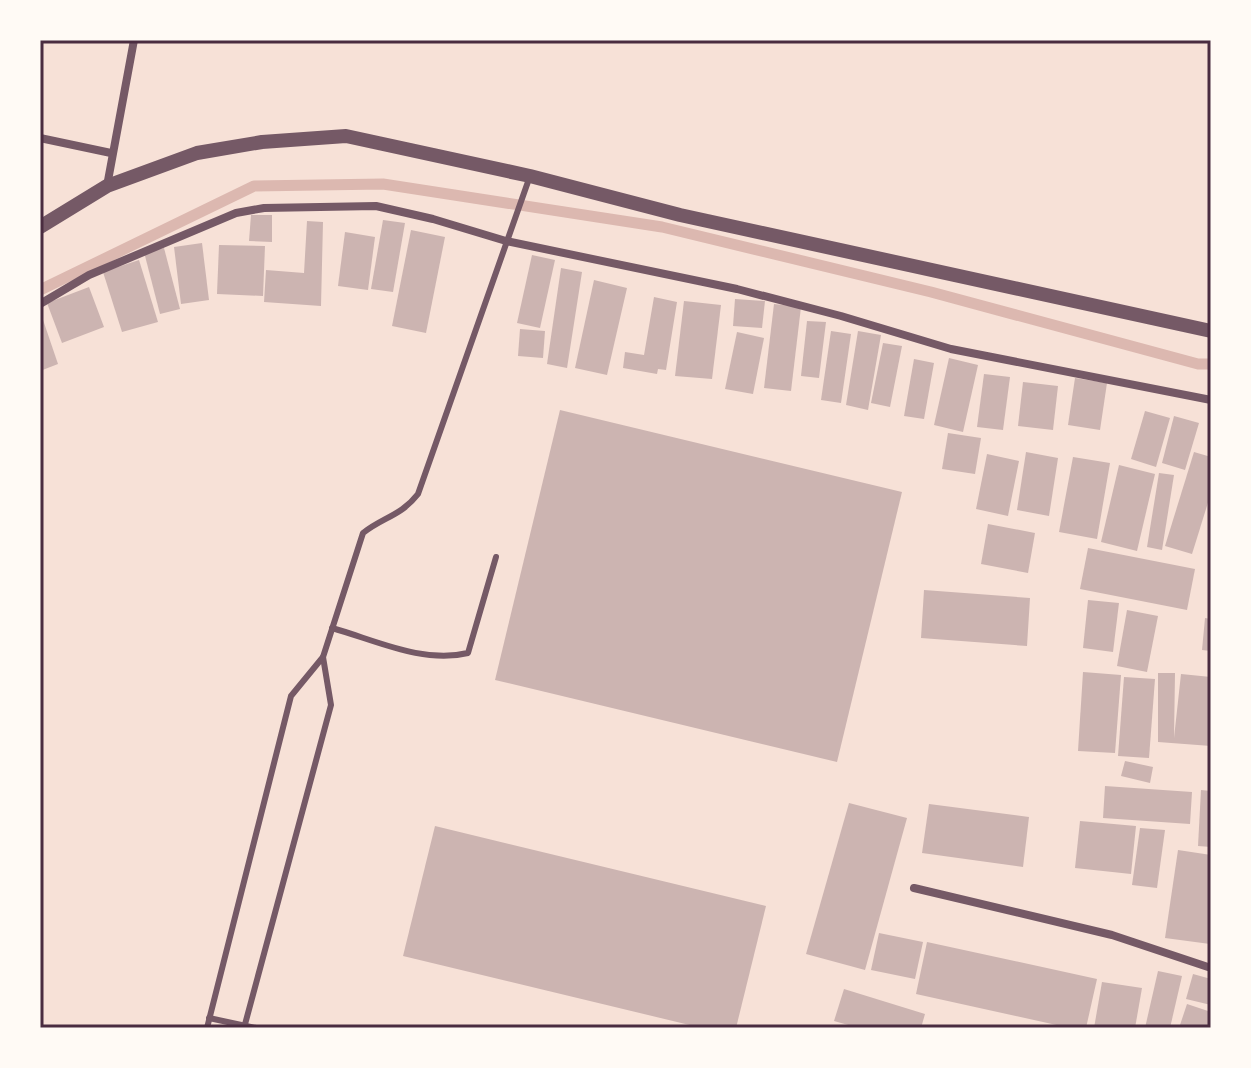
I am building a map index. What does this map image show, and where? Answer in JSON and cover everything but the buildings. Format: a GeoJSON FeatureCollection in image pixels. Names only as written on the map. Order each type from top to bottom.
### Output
{"type":"FeatureCollection","features":[{"type":"Feature","properties":{"kind":"street"},"geometry":{"type":"LineString","coordinates":[[107,186],[134,40]]}},
{"type":"Feature","properties":{"kind":"street"},"geometry":{"type":"LineString","coordinates":[[40,227],[107,186],[197,153],[262,142],[346,136],[528,181],[1211,331]]}},
{"type":"Feature","properties":{"kind":"street"},"geometry":{"type":"LineString","coordinates":[[40,138],[111,153]]}},
{"type":"Feature","properties":{"kind":"street"},"geometry":{"type":"LineString","coordinates":[[40,304],[89,275],[236,213],[264,208],[376,206],[506,241],[737,289],[951,349],[1211,400]]}},
{"type":"Feature","properties":{"kind":"street"},"geometry":{"type":"LineString","coordinates":[[914,888],[1112,935],[1211,968]]}},
{"type":"Feature","properties":{"kind":"lane"},"geometry":{"type":"LineString","coordinates":[[207,1028],[291,696],[323,657],[363,533],[376,522],[397,516],[418,494],[528,181]]}},
{"type":"Feature","properties":{"kind":"lane"},"geometry":{"type":"LineString","coordinates":[[332,628],[447,658],[468,653],[496,557]]}},
{"type":"Feature","properties":{"kind":"lane"},"geometry":{"type":"LineString","coordinates":[[244,1027],[331,705],[323,657]]}},
{"type":"Feature","properties":{"kind":"lane"},"geometry":{"type":"LineString","coordinates":[[209,1018],[256,1028]]}},
{"type":"Feature","properties":{"kind":"waterway"},"geometry":{"type":"LineString","coordinates":[[40,290],[254,186],[383,184],[662,227],[931,292],[1198,364],[1211,364]]}}]}
